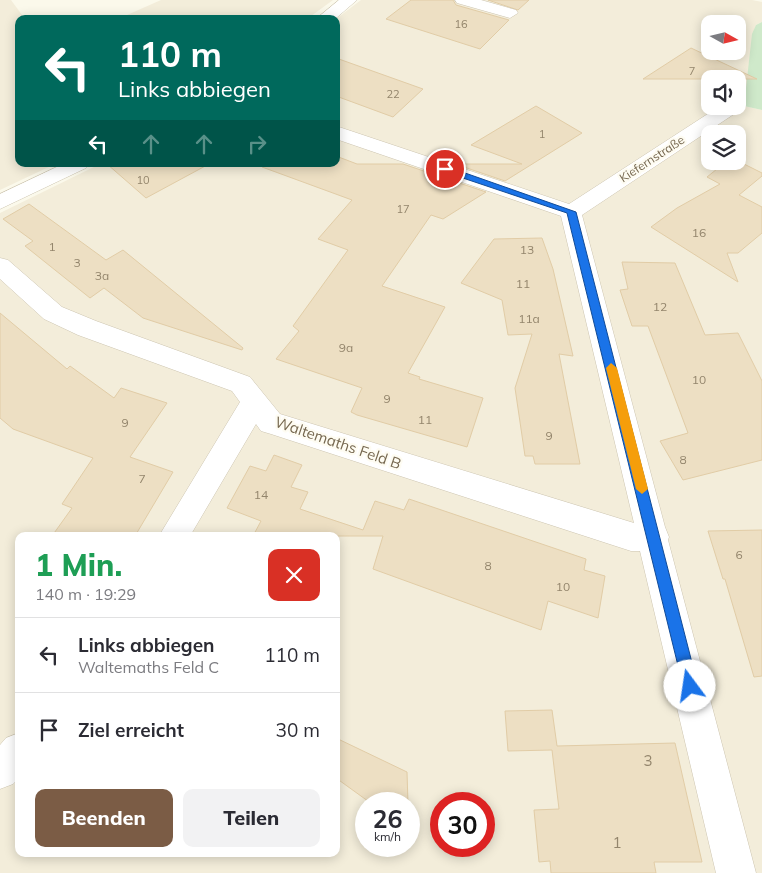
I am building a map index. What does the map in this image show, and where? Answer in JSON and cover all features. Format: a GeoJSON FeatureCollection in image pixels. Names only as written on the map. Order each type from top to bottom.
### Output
{"type":"FeatureCollection","features":[{"type":"Feature","properties":{"kind":"street"},"geometry":{"type":"LineString","coordinates":[[329,15],[349,0]]}},
{"type":"Feature","properties":{"kind":"street"},"geometry":{"type":"LineString","coordinates":[[462,0],[510,13]]}},
{"type":"Feature","properties":{"kind":"street","name":"Kiefernstraße"},"geometry":{"type":"LineString","coordinates":[[571,212],[719,115]]}},
{"type":"Feature","properties":{"kind":"street"},"geometry":{"type":"LineString","coordinates":[[340,133],[571,212],[654,537],[736,873]]}},
{"type":"Feature","properties":{"kind":"street"},"geometry":{"type":"LineString","coordinates":[[0,202],[73,167]]}},
{"type":"Feature","properties":{"kind":"street","name":"Waltemaths Feld B"},"geometry":{"type":"LineString","coordinates":[[0,266],[54,313],[86,328],[241,384],[271,423],[631,537],[654,537]]}},
{"type":"Feature","properties":{"kind":"street"},"geometry":{"type":"LineString","coordinates":[[176,532],[255,401]]}},
{"type":"Feature","properties":{"kind":"street"},"geometry":{"type":"LineString","coordinates":[[0,771],[15,755]]}},
{"type":"Feature","properties":{"kind":"shaded area"},"geometry":{"type":"Polygon","coordinates":[[[0,0],[11,0],[22,15],[15,15],[15,167],[49,167],[0,190],[0,0]]]}},
{"type":"Feature","properties":{"kind":"shaded area"},"geometry":{"type":"Polygon","coordinates":[[[161,0],[333,0],[312,15],[127,15],[161,0]]]}},
{"type":"Feature","properties":{"kind":"shaded area"},"geometry":{"type":"Polygon","coordinates":[[[361,0],[752,0],[762,2],[762,22],[756,25],[746,92],[746,70],[701,70],[701,115],[746,115],[746,106],[762,110],[762,873],[0,873],[0,213],[94,167],[340,167],[340,16],[361,0]]]}},
{"type":"Feature","properties":{"kind":"green space"},"geometry":{"type":"Polygon","coordinates":[[[762,22],[762,110],[746,106],[746,88],[752,34],[756,25],[762,22]]]}},
{"type":"Feature","properties":{"kind":"building"},"geometry":{"type":"Polygon","coordinates":[[[411,0],[453,0],[456,5],[509,20],[480,49],[386,19],[411,0]]]}},
{"type":"Feature","properties":{"kind":"building"},"geometry":{"type":"Polygon","coordinates":[[[488,0],[529,0],[518,10],[488,0]]]}},
{"type":"Feature","properties":{"kind":"building"},"geometry":{"type":"Polygon","coordinates":[[[691,48],[701,53],[701,60],[717,60],[738,70],[701,70],[701,79],[643,79],[691,48]]]}},
{"type":"Feature","properties":{"kind":"building"},"geometry":{"type":"Polygon","coordinates":[[[340,59],[423,89],[393,117],[340,97],[340,59]]]}},
{"type":"Feature","properties":{"kind":"building"},"geometry":{"type":"Polygon","coordinates":[[[746,74],[757,79],[746,79],[746,74]]]}},
{"type":"Feature","properties":{"kind":"building"},"geometry":{"type":"Polygon","coordinates":[[[536,106],[582,133],[505,181],[455,164],[522,164],[471,145],[536,106]]]}},
{"type":"Feature","properties":{"kind":"building"},"geometry":{"type":"Polygon","coordinates":[[[340,158],[357,164],[403,164],[486,192],[443,219],[431,215],[382,286],[445,307],[408,373],[420,377],[419,379],[483,398],[467,447],[357,415],[351,412],[362,388],[276,359],[299,331],[293,326],[348,250],[318,239],[352,200],[262,167],[340,167],[340,158]]]}},
{"type":"Feature","properties":{"kind":"building"},"geometry":{"type":"Polygon","coordinates":[[[746,165],[762,173],[762,176],[739,195],[762,207],[762,233],[738,253],[727,253],[738,282],[651,227],[677,208],[720,184],[707,177],[716,170],[746,170],[746,165]]]}},
{"type":"Feature","properties":{"kind":"building"},"geometry":{"type":"Polygon","coordinates":[[[110,167],[203,167],[146,198],[110,167]]]}},
{"type":"Feature","properties":{"kind":"building"},"geometry":{"type":"Polygon","coordinates":[[[29,204],[106,260],[123,250],[243,348],[242,350],[143,318],[104,288],[90,298],[25,246],[33,241],[3,219],[29,204]]]}},
{"type":"Feature","properties":{"kind":"building"},"geometry":{"type":"Polygon","coordinates":[[[542,238],[553,269],[573,356],[559,354],[580,464],[535,464],[533,456],[525,456],[515,388],[532,334],[508,335],[502,300],[461,283],[494,239],[542,238]]]}},
{"type":"Feature","properties":{"kind":"building"},"geometry":{"type":"Polygon","coordinates":[[[622,262],[675,263],[705,335],[738,333],[762,381],[762,460],[683,480],[660,441],[688,433],[648,326],[632,326],[620,290],[628,289],[622,262]]]}},
{"type":"Feature","properties":{"kind":"building"},"geometry":{"type":"Polygon","coordinates":[[[0,313],[67,369],[70,366],[114,398],[121,388],[167,403],[130,457],[173,472],[137,532],[55,532],[72,508],[62,504],[93,458],[13,429],[0,418],[0,313]]]}},
{"type":"Feature","properties":{"kind":"building"},"geometry":{"type":"Polygon","coordinates":[[[274,455],[302,465],[291,487],[308,492],[300,509],[363,530],[375,501],[404,510],[409,499],[586,559],[584,570],[605,576],[598,618],[548,601],[541,630],[373,569],[383,536],[340,536],[340,532],[255,532],[261,521],[227,508],[250,466],[266,471],[274,455]]]}},
{"type":"Feature","properties":{"kind":"building"},"geometry":{"type":"Polygon","coordinates":[[[762,530],[762,676],[754,677],[725,579],[723,579],[708,531],[762,530]]]}},
{"type":"Feature","properties":{"kind":"building"},"geometry":{"type":"Polygon","coordinates":[[[552,710],[557,746],[675,743],[702,862],[654,862],[656,873],[551,873],[550,861],[539,862],[534,810],[559,809],[552,750],[508,751],[505,711],[552,710]]]}},
{"type":"Feature","properties":{"kind":"building"},"geometry":{"type":"Polygon","coordinates":[[[340,740],[407,772],[408,792],[355,792],[340,781],[340,740]]]}},
{"type":"Feature","properties":{"kind":"slow traffic"},"geometry":{"type":"LineString","coordinates":[[611,368],[642,489]]}},
{"type":"Feature","properties":{"kind":"route"},"geometry":{"type":"LineString","coordinates":[[445,169],[571,212],[608,352],[690,686]]}}]}
